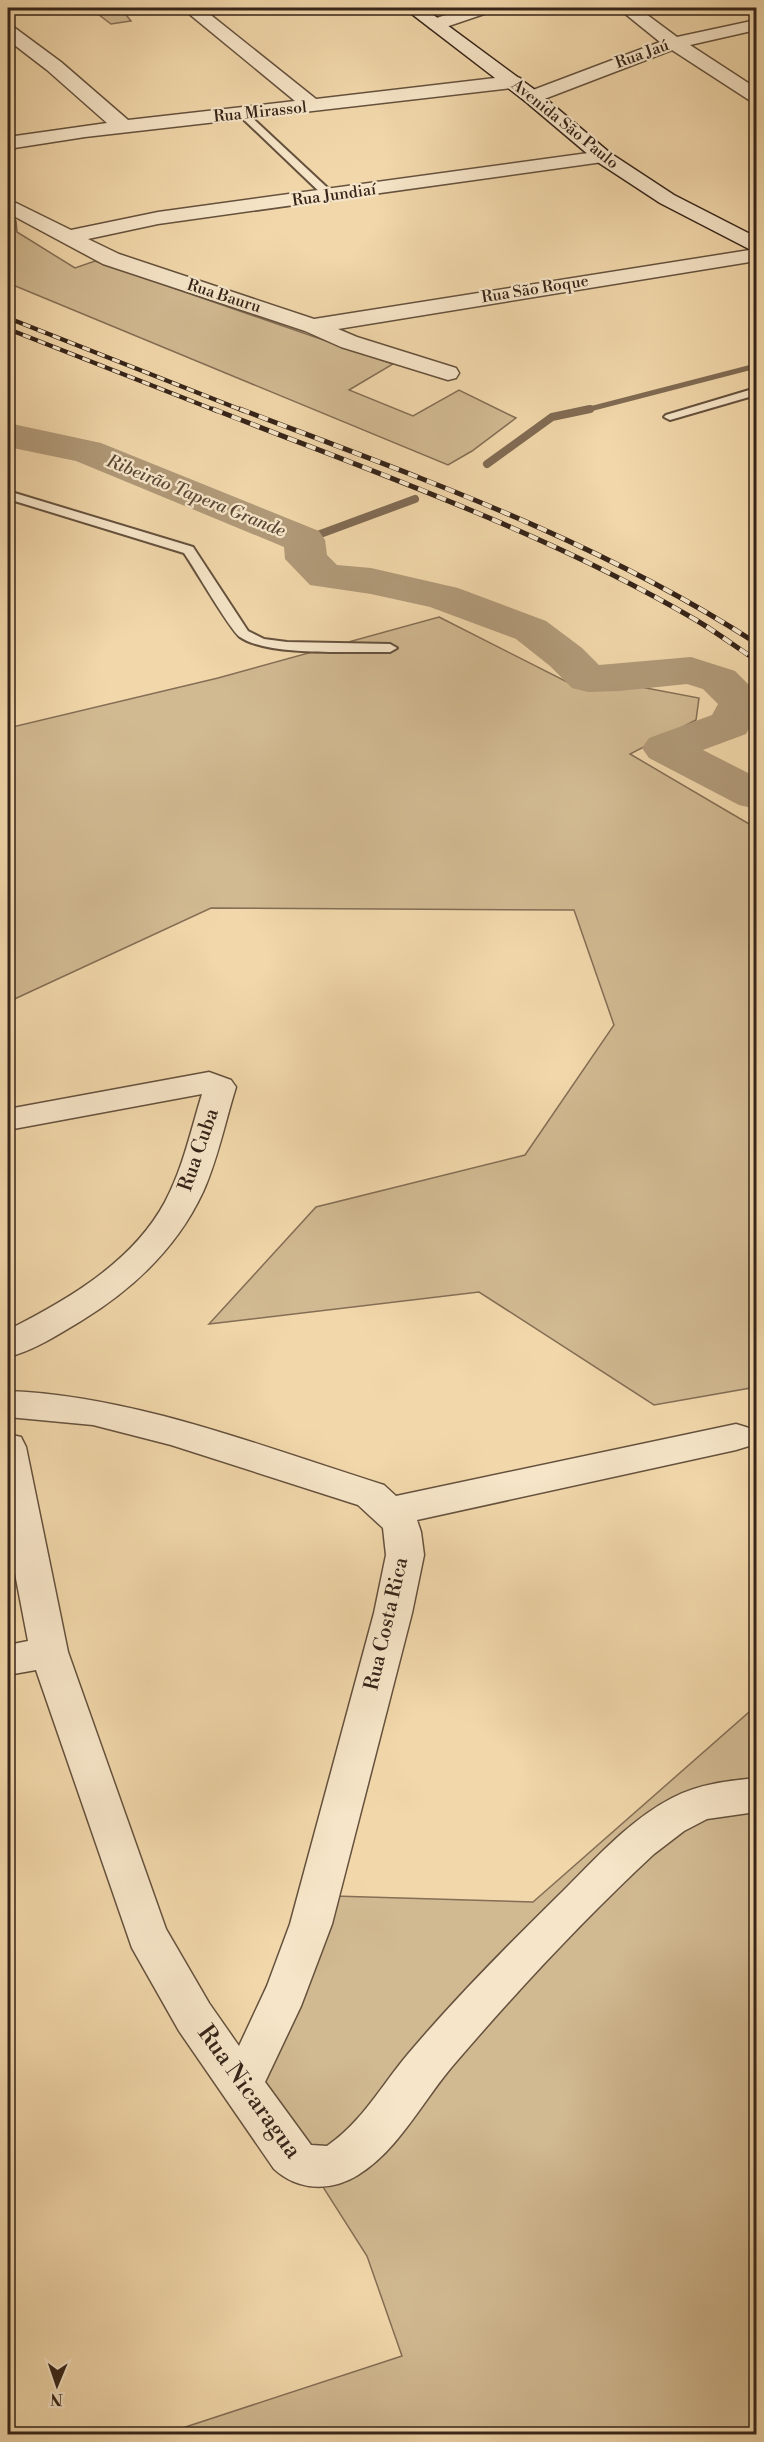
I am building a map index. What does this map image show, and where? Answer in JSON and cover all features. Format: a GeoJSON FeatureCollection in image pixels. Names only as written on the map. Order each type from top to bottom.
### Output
{"type":"FeatureCollection","features":[{"type":"Feature","properties":{"kind":"street"},"geometry":{"type":"LineString","coordinates":[[191,8],[313,106]]}},
{"type":"Feature","properties":{"kind":"street","name":"Avenida São Paulo"},"geometry":{"type":"LineString","coordinates":[[413,8],[513,81],[603,158],[667,199],[756,245]]}},
{"type":"Feature","properties":{"kind":"street"},"geometry":{"type":"LineString","coordinates":[[437,24],[484,8]]}},
{"type":"Feature","properties":{"kind":"street"},"geometry":{"type":"LineString","coordinates":[[627,8],[674,43],[756,96]]}},
{"type":"Feature","properties":{"kind":"street","name":"Rua Jaú"},"geometry":{"type":"LineString","coordinates":[[532,97],[674,43],[756,25]]}},
{"type":"Feature","properties":{"kind":"street"},"geometry":{"type":"LineString","coordinates":[[8,32],[54,66],[124,127]]}},
{"type":"Feature","properties":{"kind":"street","name":"Rua Mirassol"},"geometry":{"type":"LineString","coordinates":[[8,143],[513,81]]}},
{"type":"Feature","properties":{"kind":"street","name":"Rua Jundiaí"},"geometry":{"type":"LineString","coordinates":[[66,237],[158,218],[603,158]]}},
{"type":"Feature","properties":{"kind":"street","name":"Rua Bauru"},"geometry":{"type":"LineString","coordinates":[[8,205],[111,259],[313,326],[349,342],[447,373]]}},
{"type":"Feature","properties":{"kind":"street","name":"Rua São Roque"},"geometry":{"type":"LineString","coordinates":[[313,326],[756,255]]}},
{"type":"Feature","properties":{"kind":"street","name":"Rua Cuba"},"geometry":{"type":"LineString","coordinates":[[8,1119],[209,1082],[220,1087],[195,1171],[180,1205],[144,1254],[102,1292],[8,1345]]}},
{"type":"Feature","properties":{"kind":"street","name":"Rua Costa Rica"},"geometry":{"type":"LineString","coordinates":[[8,1404],[61,1406],[101,1412],[145,1423],[370,1495],[391,1511],[399,1521],[403,1532],[405,1555],[393,1613],[352,1774],[299,1961],[272,2025],[241,2085]]}},
{"type":"Feature","properties":{"kind":"street"},"geometry":{"type":"LineString","coordinates":[[391,1511],[736,1437]]}},
{"type":"Feature","properties":{"kind":"street","name":"Rua Nicaragua"},"geometry":{"type":"LineString","coordinates":[[8,1447],[49,1652],[147,1935],[194,2017],[294,2160],[311,2167],[330,2165],[343,2160],[364,2144],[421,2071],[479,2005],[620,1861],[658,1827],[685,1810],[704,1802],[756,1796]]}},
{"type":"Feature","properties":{"kind":"street"},"geometry":{"type":"LineString","coordinates":[[8,1660],[49,1652]]}},
{"type":"Feature","properties":{"kind":"lane"},"geometry":{"type":"LineString","coordinates":[[243,114],[330,196]]}},
{"type":"Feature","properties":{"kind":"lane"},"geometry":{"type":"LineString","coordinates":[[670,417],[756,392]]}},
{"type":"Feature","properties":{"kind":"lane"},"geometry":{"type":"LineString","coordinates":[[8,495],[189,550],[243,634],[261,642],[286,646],[390,648]]}},
{"type":"Feature","properties":{"kind":"shaded area"},"geometry":{"type":"Polygon","coordinates":[[[90,8],[139,8],[123,11],[131,21],[111,24],[90,8]]]}},
{"type":"Feature","properties":{"kind":"shaded area"},"geometry":{"type":"Polygon","coordinates":[[[8,216],[16,221],[17,232],[75,268],[95,261],[393,364],[349,390],[413,416],[459,390],[516,418],[472,451],[448,465],[8,283],[8,216]]]}},
{"type":"Feature","properties":{"kind":"shaded area"},"geometry":{"type":"Polygon","coordinates":[[[439,617],[581,689],[625,684],[699,698],[696,720],[630,754],[756,828],[756,1387],[654,1405],[479,1292],[209,1324],[316,1207],[525,1155],[614,1025],[574,910],[211,908],[8,1002],[8,728],[218,678],[439,617]]]}},
{"type":"Feature","properties":{"kind":"shaded area"},"geometry":{"type":"Polygon","coordinates":[[[756,1706],[756,2434],[164,2434],[402,2356],[367,2256],[251,2074],[334,1896],[533,1902],[756,1706]]]}},
{"type":"Feature","properties":{"kind":"waterway"},"geometry":{"type":"LineString","coordinates":[[589,409],[756,366]]}},
{"type":"Feature","properties":{"kind":"waterway"},"geometry":{"type":"LineString","coordinates":[[487,464],[552,417],[589,409]]}},
{"type":"Feature","properties":{"kind":"waterway"},"geometry":{"type":"LineString","coordinates":[[582,411],[589,409]]}},
{"type":"Feature","properties":{"kind":"waterway","name":"Ribeirão Tapera Grande"},"geometry":{"type":"LineString","coordinates":[[8,435],[87,451],[304,540],[306,559],[325,576],[371,581],[443,597],[531,630],[566,657],[588,679],[691,670],[719,680],[741,702],[730,724],[665,748],[756,795]]}},
{"type":"Feature","properties":{"kind":"waterway"},"geometry":{"type":"LineString","coordinates":[[304,540],[415,499]]}},
{"type":"Feature","properties":{"kind":"railway"},"geometry":{"type":"LineString","coordinates":[[8,318],[244,411]]}},
{"type":"Feature","properties":{"kind":"railway"},"geometry":{"type":"LineString","coordinates":[[8,329],[217,411]]}},
{"type":"Feature","properties":{"kind":"railway"},"geometry":{"type":"LineString","coordinates":[[213,409],[459,505],[579,558],[696,620],[756,660]]}},
{"type":"Feature","properties":{"kind":"railway"},"geometry":{"type":"LineString","coordinates":[[240,409],[504,512],[569,541],[633,572],[756,643]]}}]}
